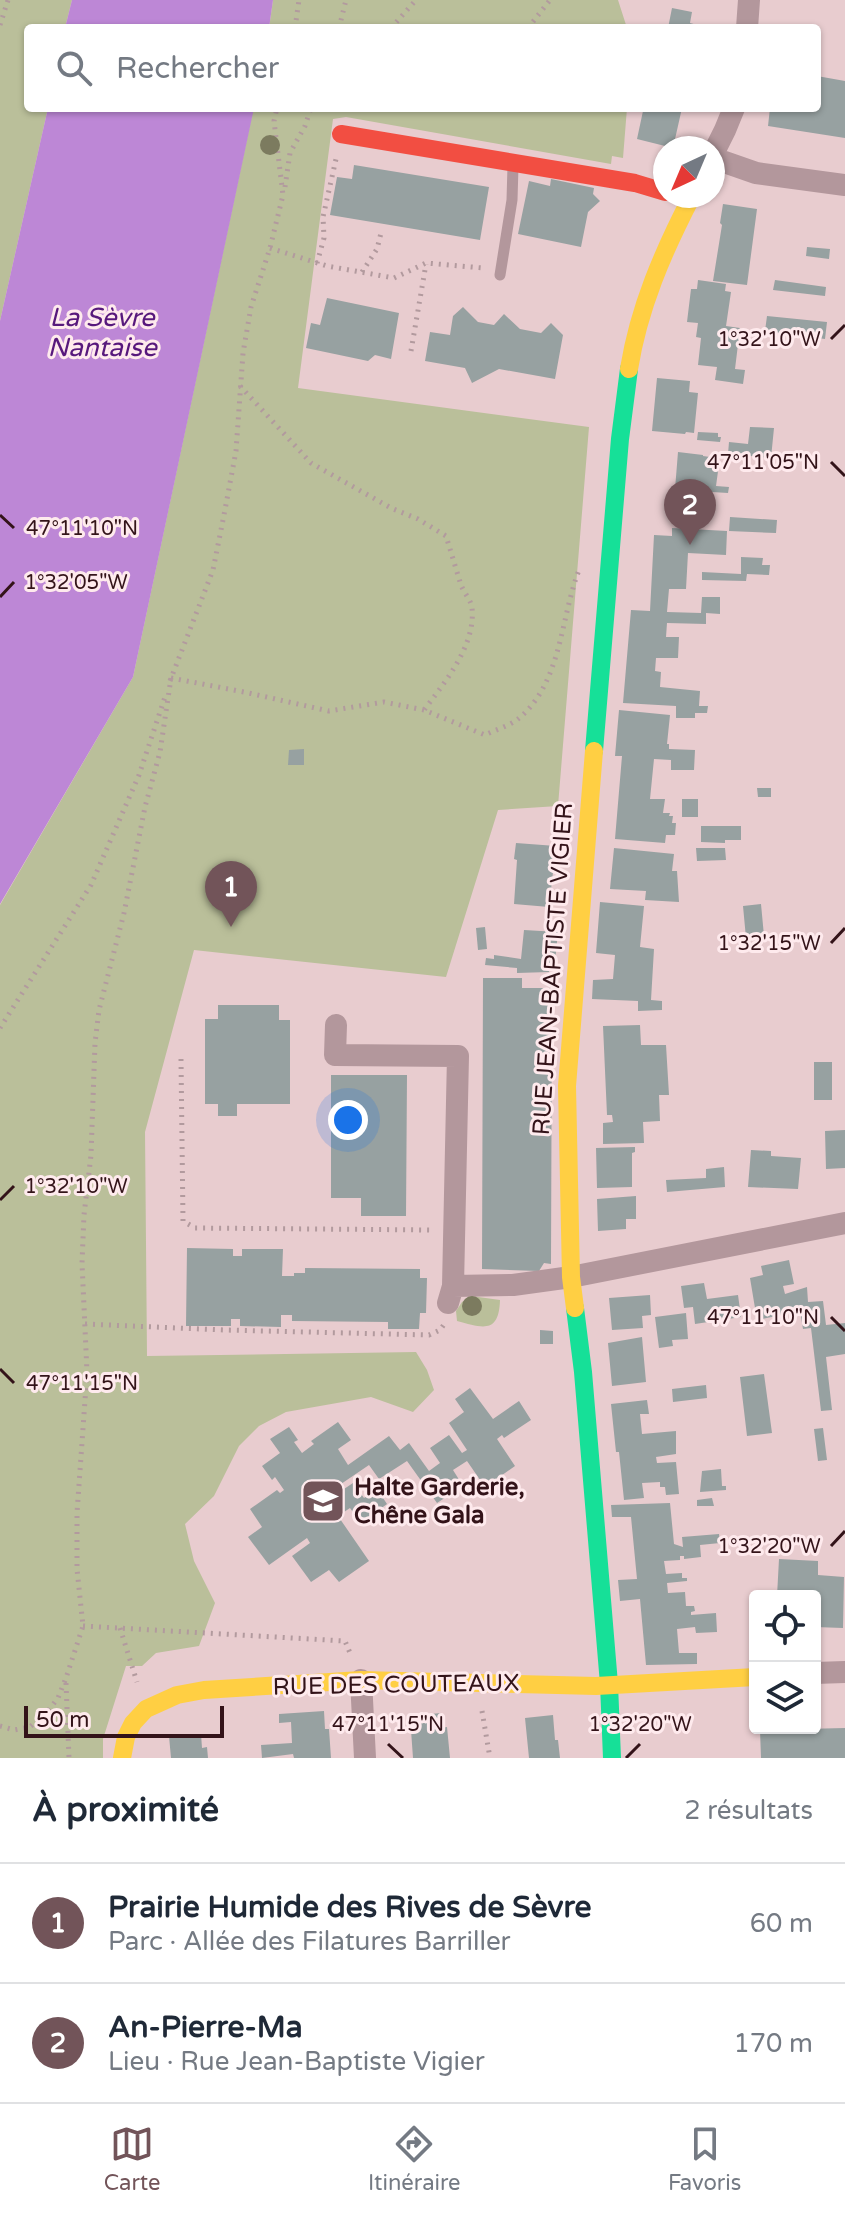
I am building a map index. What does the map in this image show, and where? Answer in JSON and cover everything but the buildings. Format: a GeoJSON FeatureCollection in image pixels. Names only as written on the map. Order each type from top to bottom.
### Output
{"type":"FeatureCollection","features":[{"type":"Feature","properties":{"kind":"street"},"geometry":{"type":"LineString","coordinates":[[747,24],[749,0]]}},
{"type":"Feature","properties":{"kind":"street"},"geometry":{"type":"LineString","coordinates":[[722,136],[732,112]]}},
{"type":"Feature","properties":{"kind":"street"},"geometry":{"type":"LineString","coordinates":[[341,134],[653,186]]}},
{"type":"Feature","properties":{"kind":"street"},"geometry":{"type":"LineString","coordinates":[[725,161],[756,173],[845,185]]}},
{"type":"Feature","properties":{"kind":"street","name":"RUE JEAN-BAPTISTE VIGIER"},"geometry":{"type":"LineString","coordinates":[[612,1758],[609,1684],[583,1372],[571,1277],[567,1086],[620,439],[640,319],[681,208]]}},
{"type":"Feature","properties":{"kind":"street"},"geometry":{"type":"LineString","coordinates":[[336,1025],[335,1055],[458,1056],[450,1294],[571,1277],[845,1223]]}},
{"type":"Feature","properties":{"kind":"street"},"geometry":{"type":"LineString","coordinates":[[821,1673],[845,1672]]}},
{"type":"Feature","properties":{"kind":"street","name":"RUE DES COUTEAUX"},"geometry":{"type":"LineString","coordinates":[[146,1709],[177,1695],[204,1690],[361,1680],[609,1684],[749,1677]]}},
{"type":"Feature","properties":{"kind":"street"},"geometry":{"type":"LineString","coordinates":[[361,1680],[365,1758]]}},
{"type":"Feature","properties":{"kind":"street"},"geometry":{"type":"LineString","coordinates":[[122,1758],[126,1737],[133,1723],[146,1709]]}},
{"type":"Feature","properties":{"kind":"lane"},"geometry":{"type":"LineString","coordinates":[[500,272],[512,200],[513,161]]}},
{"type":"Feature","properties":{"kind":"path"},"geometry":{"type":"LineString","coordinates":[[0,25],[8,0]]}},
{"type":"Feature","properties":{"kind":"path"},"geometry":{"type":"LineString","coordinates":[[296,24],[299,0]]}},
{"type":"Feature","properties":{"kind":"path"},"geometry":{"type":"LineString","coordinates":[[340,24],[346,0]]}},
{"type":"Feature","properties":{"kind":"path"},"geometry":{"type":"LineString","coordinates":[[395,24],[416,0]]}},
{"type":"Feature","properties":{"kind":"path"},"geometry":{"type":"LineString","coordinates":[[531,24],[550,0]]}},
{"type":"Feature","properties":{"kind":"path"},"geometry":{"type":"LineString","coordinates":[[276,112],[274,121],[283,195]]}},
{"type":"Feature","properties":{"kind":"path"},"geometry":{"type":"LineString","coordinates":[[0,1028],[91,885],[139,775],[171,678],[213,570],[236,451],[243,353],[251,307],[270,248],[290,153],[310,112]]}},
{"type":"Feature","properties":{"kind":"path"},"geometry":{"type":"LineString","coordinates":[[317,263],[324,238],[323,217],[336,156]]}},
{"type":"Feature","properties":{"kind":"path"},"geometry":{"type":"LineString","coordinates":[[362,272],[377,249],[381,233]]}},
{"type":"Feature","properties":{"kind":"path"},"geometry":{"type":"LineString","coordinates":[[270,248],[317,263],[394,278],[426,263],[500,272]]}},
{"type":"Feature","properties":{"kind":"path"},"geometry":{"type":"LineString","coordinates":[[411,351],[426,263]]}},
{"type":"Feature","properties":{"kind":"path"},"geometry":{"type":"LineString","coordinates":[[240,386],[311,463],[446,536],[462,587],[472,606],[470,627],[462,653],[450,676],[424,710]]}},
{"type":"Feature","properties":{"kind":"path"},"geometry":{"type":"LineString","coordinates":[[171,678],[329,711],[384,702],[424,710],[485,735],[516,721],[543,689],[580,568]]}},
{"type":"Feature","properties":{"kind":"path"},"geometry":{"type":"LineString","coordinates":[[0,1726],[14,1730],[30,1727],[48,1711],[58,1698],[83,1626],[77,1569],[77,1513],[87,1372],[82,1263],[91,1155],[95,1043],[99,1010],[160,752],[171,678]]}},
{"type":"Feature","properties":{"kind":"path"},"geometry":{"type":"LineString","coordinates":[[181,1059],[183,1221],[195,1228],[454,1230]]}},
{"type":"Feature","properties":{"kind":"path"},"geometry":{"type":"LineString","coordinates":[[85,1324],[429,1335],[440,1330],[446,1321],[450,1294]]}},
{"type":"Feature","properties":{"kind":"path"},"geometry":{"type":"LineString","coordinates":[[83,1626],[345,1641],[361,1680]]}},
{"type":"Feature","properties":{"kind":"path"},"geometry":{"type":"LineString","coordinates":[[120,1628],[146,1709]]}},
{"type":"Feature","properties":{"kind":"path"},"geometry":{"type":"LineString","coordinates":[[66,1678],[69,1758]]}},
{"type":"Feature","properties":{"kind":"path"},"geometry":{"type":"LineString","coordinates":[[477,1682],[490,1758]]}},
{"type":"Feature","properties":{"kind":"green space"},"geometry":{"type":"Polygon","coordinates":[[[0,0],[72,0],[66,24],[24,24],[24,112],[47,112],[0,321],[0,0]]]}},
{"type":"Feature","properties":{"kind":"green space"},"geometry":{"type":"Polygon","coordinates":[[[273,0],[618,0],[626,24],[270,24],[273,0]]]}},
{"type":"Feature","properties":{"kind":"green space"},"geometry":{"type":"Polygon","coordinates":[[[248,112],[627,112],[623,158],[612,156],[611,164],[346,117],[333,119],[298,388],[589,427],[558,806],[498,810],[446,977],[194,950],[145,1132],[147,1356],[416,1352],[434,1390],[413,1412],[371,1397],[286,1412],[259,1426],[239,1446],[214,1496],[185,1524],[194,1561],[215,1603],[199,1646],[156,1653],[142,1666],[126,1666],[103,1739],[103,1758],[0,1758],[0,905],[133,677],[252,115],[248,112]]]}},
{"type":"Feature","properties":{"kind":"green space"},"geometry":{"type":"Polygon","coordinates":[[[471,1296],[500,1300],[497,1319],[493,1323],[482,1326],[457,1321],[456,1311],[471,1296]]]}},
{"type":"Feature","properties":{"kind":"water"},"geometry":{"type":"Polygon","coordinates":[[[72,0],[273,0],[270,24],[66,24],[72,0]]]}},
{"type":"Feature","properties":{"kind":"water","name":"La Sèvre Nantaise"},"geometry":{"type":"Polygon","coordinates":[[[47,112],[253,112],[133,677],[0,904],[0,321],[47,112]]]}},
{"type":"Feature","properties":{"kind":"traffic: fast"},"geometry":{"type":"LineString","coordinates":[[594,751],[620,439],[629,369]]}},
{"type":"Feature","properties":{"kind":"traffic: fast"},"geometry":{"type":"LineString","coordinates":[[575,1308],[609,1684],[612,1758]]}},
{"type":"Feature","properties":{"kind":"traffic: slow"},"geometry":{"type":"LineString","coordinates":[[629,369],[653,280],[686,208]]}},
{"type":"Feature","properties":{"kind":"traffic: slow"},"geometry":{"type":"LineString","coordinates":[[575,1308],[571,1277],[567,1086],[594,751]]}},
{"type":"Feature","properties":{"kind":"traffic: slow"},"geometry":{"type":"LineString","coordinates":[[122,1758],[126,1737],[133,1723],[146,1709],[177,1695],[204,1690],[361,1680],[596,1686],[749,1677]]}},
{"type":"Feature","properties":{"kind":"traffic: jam"},"geometry":{"type":"LineString","coordinates":[[341,134],[653,188]]}},
{"type":"Feature","properties":{"kind":"place","name":"An-Pierre-Ma"},"geometry":{"type":"Point","coordinates":[690,545]}},
{"type":"Feature","properties":{"kind":"place","name":"Prairie Humide des Rives de Sèvre"},"geometry":{"type":"Point","coordinates":[231,927]}},
{"type":"Feature","properties":{"kind":"place","name":"Halte Garderie, Chêne Gala"},"geometry":{"type":"Point","coordinates":[323,1501]}}]}
